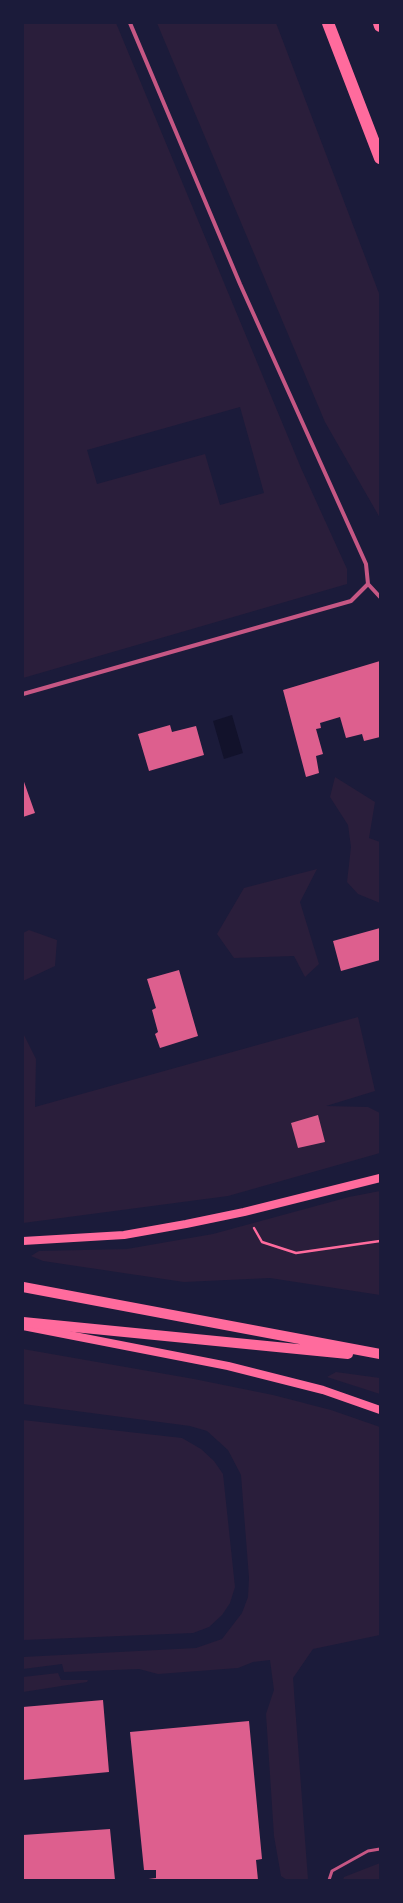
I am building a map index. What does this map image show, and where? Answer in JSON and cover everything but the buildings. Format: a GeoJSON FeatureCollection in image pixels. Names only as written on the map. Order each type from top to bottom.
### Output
{"type":"FeatureCollection","features":[{"type":"Feature","properties":{"kind":"highway"},"geometry":{"type":"LineString","coordinates":[[328,23],[380,158]]}},
{"type":"Feature","properties":{"kind":"main road"},"geometry":{"type":"LineString","coordinates":[[23,1241],[124,1235],[244,1212],[380,1178]]}},
{"type":"Feature","properties":{"kind":"main road"},"geometry":{"type":"LineString","coordinates":[[23,1287],[380,1355]]}},
{"type":"Feature","properties":{"kind":"main road"},"geometry":{"type":"LineString","coordinates":[[23,1322],[380,1355]]}},
{"type":"Feature","properties":{"kind":"main road"},"geometry":{"type":"LineString","coordinates":[[23,1326],[228,1366],[323,1390],[380,1410]]}},
{"type":"Feature","properties":{"kind":"street"},"geometry":{"type":"LineString","coordinates":[[130,23],[240,284],[366,564],[368,584],[380,597]]}},
{"type":"Feature","properties":{"kind":"street"},"geometry":{"type":"LineString","coordinates":[[23,694],[351,601],[368,584]]}},
{"type":"Feature","properties":{"kind":"lane"},"geometry":{"type":"LineString","coordinates":[[329,1880],[332,1871],[368,1851],[380,1849]]}},
{"type":"Feature","properties":{"kind":"path"},"geometry":{"type":"LineString","coordinates":[[244,1212],[262,1242],[296,1253],[380,1241]]}},
{"type":"Feature","properties":{"kind":"shaded area"},"geometry":{"type":"Polygon","coordinates":[[[23,23],[116,23],[301,468],[347,569],[347,584],[23,678],[23,23]],[[240,407],[87,450],[97,484],[205,454],[220,505],[264,493],[240,407]]]}},
{"type":"Feature","properties":{"kind":"shaded area"},"geometry":{"type":"Polygon","coordinates":[[[157,23],[276,23],[380,296],[380,518],[325,422],[157,23]]]}},
{"type":"Feature","properties":{"kind":"shaded area"},"geometry":{"type":"Polygon","coordinates":[[[232,715],[243,753],[224,759],[213,721],[232,715]]]}},
{"type":"Feature","properties":{"kind":"shaded area"},"geometry":{"type":"Polygon","coordinates":[[[335,777],[375,802],[369,838],[380,842],[380,903],[358,894],[347,882],[351,847],[348,825],[330,797],[335,777]]]}},
{"type":"Feature","properties":{"kind":"shaded area"},"geometry":{"type":"Polygon","coordinates":[[[317,869],[300,902],[319,964],[305,977],[294,956],[234,958],[217,934],[244,888],[317,869]]]}},
{"type":"Feature","properties":{"kind":"shaded area"},"geometry":{"type":"Polygon","coordinates":[[[29,930],[57,940],[55,966],[23,981],[23,933],[29,930]]]}},
{"type":"Feature","properties":{"kind":"shaded area"},"geometry":{"type":"Polygon","coordinates":[[[358,1017],[375,1091],[326,1106],[368,1107],[380,1113],[380,1153],[228,1196],[23,1223],[23,1033],[36,1059],[35,1107],[358,1017]]]}},
{"type":"Feature","properties":{"kind":"shaded area"},"geometry":{"type":"Polygon","coordinates":[[[380,1191],[380,1295],[270,1278],[184,1282],[43,1261],[31,1256],[39,1251],[127,1249],[213,1234],[349,1197],[380,1191]]]}},
{"type":"Feature","properties":{"kind":"shaded area"},"geometry":{"type":"Polygon","coordinates":[[[23,1349],[194,1379],[273,1395],[331,1410],[380,1427],[380,1635],[313,1649],[293,1678],[308,1880],[287,1880],[281,1876],[274,1836],[266,1714],[274,1690],[270,1660],[253,1662],[238,1668],[158,1674],[139,1669],[64,1672],[62,1664],[23,1669],[23,1657],[196,1648],[222,1639],[242,1613],[248,1597],[249,1578],[241,1475],[228,1450],[207,1431],[190,1426],[23,1404],[23,1349]]]}},
{"type":"Feature","properties":{"kind":"shaded area"},"geometry":{"type":"Polygon","coordinates":[[[336,1372],[380,1378],[380,1394],[327,1377],[336,1372]]]}},
{"type":"Feature","properties":{"kind":"shaded area"},"geometry":{"type":"Polygon","coordinates":[[[23,1420],[182,1438],[201,1449],[214,1461],[223,1474],[235,1587],[230,1603],[222,1615],[209,1627],[193,1633],[23,1640],[23,1420]]]}},
{"type":"Feature","properties":{"kind":"shaded area"},"geometry":{"type":"Polygon","coordinates":[[[58,1673],[61,1680],[88,1680],[87,1682],[23,1692],[23,1677],[58,1673]]]}},
{"type":"Feature","properties":{"kind":"shaded area"},"geometry":{"type":"Polygon","coordinates":[[[380,1863],[380,1880],[343,1880],[344,1877],[380,1863]]]}}]}
